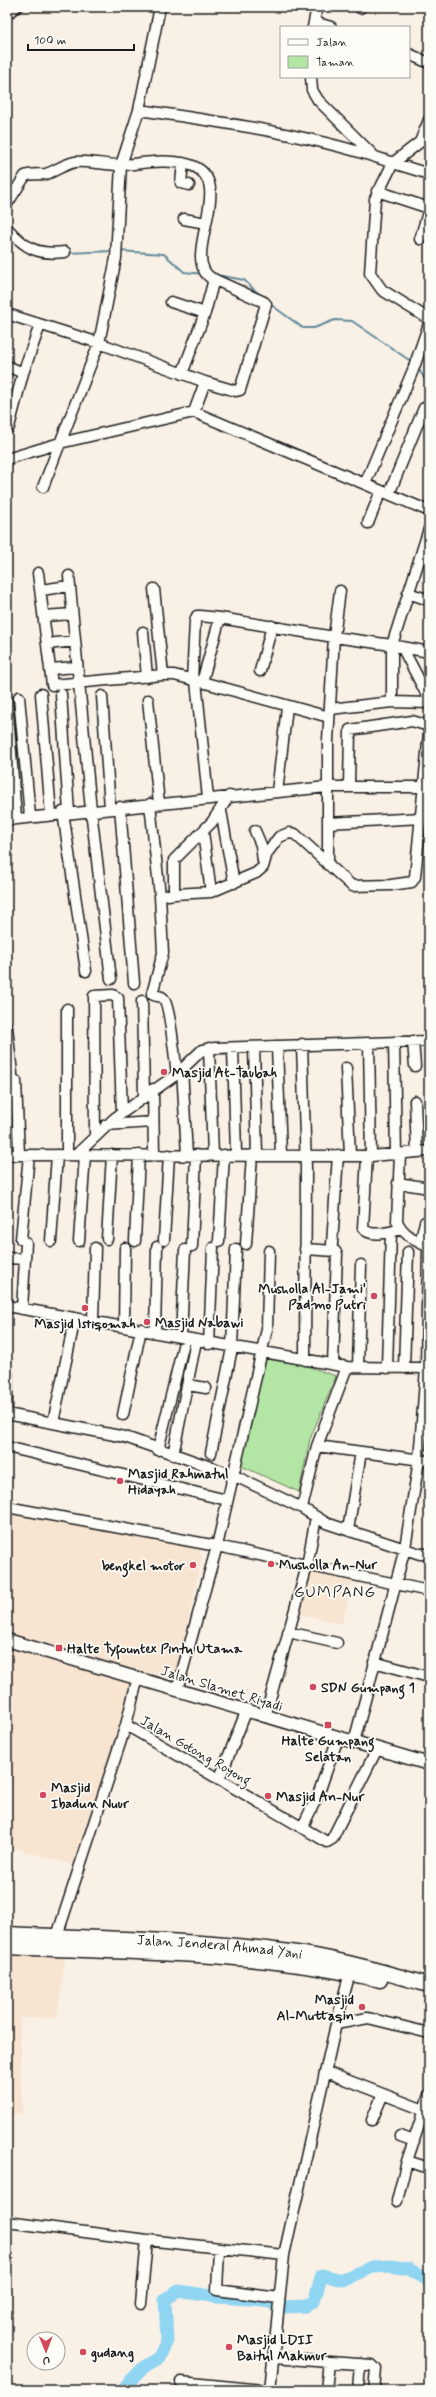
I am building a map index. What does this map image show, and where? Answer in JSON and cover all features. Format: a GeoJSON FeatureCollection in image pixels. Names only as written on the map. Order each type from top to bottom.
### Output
{"type":"FeatureCollection","features":[{"type":"Feature","properties":{"kind":"highway","name":"Jalan Jenderal Ahmad Yani"},"geometry":{"type":"LineString","coordinates":[[7,1934],[57,1943],[236,1957],[351,1969],[429,1985]]}},
{"type":"Feature","properties":{"kind":"highway","name":"Jalan Jenderal Ahmad Yani"},"geometry":{"type":"LineString","coordinates":[[7,1947],[57,1943]]}},
{"type":"Feature","properties":{"kind":"highway","name":"Jalan Jenderal Ahmad Yani"},"geometry":{"type":"LineString","coordinates":[[351,1969],[429,1994]]}},
{"type":"Feature","properties":{"kind":"main road","name":"Jalan Slamet Riyadi"},"geometry":{"type":"LineString","coordinates":[[7,1640],[138,1677],[265,1718],[429,1764]]}},
{"type":"Feature","properties":{"kind":"street"},"geometry":{"type":"LineString","coordinates":[[43,487],[99,343],[116,254],[121,165],[139,110],[160,7]]}},
{"type":"Feature","properties":{"kind":"street"},"geometry":{"type":"LineString","coordinates":[[313,25],[317,7]]}},
{"type":"Feature","properties":{"kind":"street"},"geometry":{"type":"LineString","coordinates":[[410,54],[429,63]]}},
{"type":"Feature","properties":{"kind":"street"},"geometry":{"type":"LineString","coordinates":[[311,78],[312,90],[318,100],[374,156]]}},
{"type":"Feature","properties":{"kind":"street"},"geometry":{"type":"LineString","coordinates":[[139,110],[216,121],[374,156],[393,164],[429,174]]}},
{"type":"Feature","properties":{"kind":"street"},"geometry":{"type":"LineString","coordinates":[[429,120],[427,133],[420,142],[393,164],[377,191],[369,262],[370,273],[382,290],[429,319]]}},
{"type":"Feature","properties":{"kind":"street"},"geometry":{"type":"LineString","coordinates":[[7,204],[22,178],[28,174],[46,174],[76,162],[121,165],[152,162],[183,163],[192,166],[201,172],[210,188],[211,197],[201,253],[210,276],[205,313],[182,374]]}},
{"type":"Feature","properties":{"kind":"street"},"geometry":{"type":"LineString","coordinates":[[183,163],[181,182],[189,185]]}},
{"type":"Feature","properties":{"kind":"street"},"geometry":{"type":"LineString","coordinates":[[377,191],[429,208],[420,239]]}},
{"type":"Feature","properties":{"kind":"street"},"geometry":{"type":"LineString","coordinates":[[184,219],[206,223]]}},
{"type":"Feature","properties":{"kind":"street"},"geometry":{"type":"LineString","coordinates":[[7,231],[39,252],[48,254],[65,252]]}},
{"type":"Feature","properties":{"kind":"street"},"geometry":{"type":"LineString","coordinates":[[7,314],[99,343],[182,374],[236,391],[241,388],[266,304],[210,276]]}},
{"type":"Feature","properties":{"kind":"street"},"geometry":{"type":"LineString","coordinates":[[172,302],[205,313]]}},
{"type":"Feature","properties":{"kind":"street"},"geometry":{"type":"LineString","coordinates":[[7,427],[9,427],[23,373],[40,324]]}},
{"type":"Feature","properties":{"kind":"street"},"geometry":{"type":"LineString","coordinates":[[364,484],[415,367],[429,324]]}},
{"type":"Feature","properties":{"kind":"street"},"geometry":{"type":"LineString","coordinates":[[7,366],[23,373]]}},
{"type":"Feature","properties":{"kind":"street"},"geometry":{"type":"LineString","coordinates":[[195,409],[205,382]]}},
{"type":"Feature","properties":{"kind":"street"},"geometry":{"type":"LineString","coordinates":[[368,523],[385,492],[424,408]]}},
{"type":"Feature","properties":{"kind":"street"},"geometry":{"type":"LineString","coordinates":[[7,459],[60,443],[195,409],[364,484],[429,511]]}},
{"type":"Feature","properties":{"kind":"street"},"geometry":{"type":"LineString","coordinates":[[392,702],[397,646],[408,593],[429,530]]}},
{"type":"Feature","properties":{"kind":"street"},"geometry":{"type":"LineString","coordinates":[[38,573],[52,685],[174,675],[287,707],[330,713],[392,702],[429,703]]}},
{"type":"Feature","properties":{"kind":"street"},"geometry":{"type":"LineString","coordinates":[[41,590],[69,581],[91,810],[111,979]]}},
{"type":"Feature","properties":{"kind":"street"},"geometry":{"type":"LineString","coordinates":[[154,589],[163,675]]}},
{"type":"Feature","properties":{"kind":"street"},"geometry":{"type":"LineString","coordinates":[[328,865],[327,787],[330,713],[334,637],[340,590]]}},
{"type":"Feature","properties":{"kind":"street"},"geometry":{"type":"LineString","coordinates":[[408,593],[429,600]]}},
{"type":"Feature","properties":{"kind":"street"},"geometry":{"type":"LineString","coordinates":[[44,616],[72,614]]}},
{"type":"Feature","properties":{"kind":"street"},"geometry":{"type":"LineString","coordinates":[[208,798],[197,681],[195,621],[197,616],[272,626],[429,652]]}},
{"type":"Feature","properties":{"kind":"street"},"geometry":{"type":"LineString","coordinates":[[197,681],[220,618]]}},
{"type":"Feature","properties":{"kind":"street"},"geometry":{"type":"LineString","coordinates":[[260,671],[272,626]]}},
{"type":"Feature","properties":{"kind":"street"},"geometry":{"type":"LineString","coordinates":[[143,632],[147,677]]}},
{"type":"Feature","properties":{"kind":"street"},"geometry":{"type":"LineString","coordinates":[[47,644],[75,641]]}},
{"type":"Feature","properties":{"kind":"street"},"geometry":{"type":"LineString","coordinates":[[397,646],[429,700]]}},
{"type":"Feature","properties":{"kind":"street"},"geometry":{"type":"LineString","coordinates":[[50,668],[77,667]]}},
{"type":"Feature","properties":{"kind":"street"},"geometry":{"type":"LineString","coordinates":[[41,694],[51,814]]}},
{"type":"Feature","properties":{"kind":"street"},"geometry":{"type":"LineString","coordinates":[[61,694],[66,812],[86,971]]}},
{"type":"Feature","properties":{"kind":"street"},"geometry":{"type":"LineString","coordinates":[[102,696],[134,983]]}},
{"type":"Feature","properties":{"kind":"street"},"geometry":{"type":"LineString","coordinates":[[19,697],[30,816]]}},
{"type":"Feature","properties":{"kind":"street"},"geometry":{"type":"LineString","coordinates":[[7,700],[12,819],[115,807],[327,787],[427,787]]}},
{"type":"Feature","properties":{"kind":"street"},"geometry":{"type":"LineString","coordinates":[[148,700],[163,953],[152,994],[161,996],[164,1000],[170,1023],[179,1071],[191,1155],[183,1337],[158,1450]]}},
{"type":"Feature","properties":{"kind":"street"},"geometry":{"type":"LineString","coordinates":[[277,792],[287,707]]}},
{"type":"Feature","properties":{"kind":"street"},"geometry":{"type":"LineString","coordinates":[[348,787],[350,730],[412,721],[429,726]]}},
{"type":"Feature","properties":{"kind":"street"},"geometry":{"type":"LineString","coordinates":[[263,868],[266,853],[277,838],[289,833],[295,834],[352,886],[391,885],[412,882],[415,877],[427,787],[429,732]]}},
{"type":"Feature","properties":{"kind":"street"},"geometry":{"type":"LineString","coordinates":[[174,894],[174,860],[203,832],[221,811],[229,796]]}},
{"type":"Feature","properties":{"kind":"street"},"geometry":{"type":"LineString","coordinates":[[221,811],[234,883]]}},
{"type":"Feature","properties":{"kind":"street"},"geometry":{"type":"LineString","coordinates":[[328,823],[422,818]]}},
{"type":"Feature","properties":{"kind":"street"},"geometry":{"type":"LineString","coordinates":[[255,831],[262,845],[263,868]]}},
{"type":"Feature","properties":{"kind":"street"},"geometry":{"type":"LineString","coordinates":[[203,832],[211,892]]}},
{"type":"Feature","properties":{"kind":"street"},"geometry":{"type":"LineString","coordinates":[[160,896],[211,892],[234,883],[263,868]]}},
{"type":"Feature","properties":{"kind":"street"},"geometry":{"type":"LineString","coordinates":[[95,1136],[94,996],[113,995],[118,998],[122,1113]]}},
{"type":"Feature","properties":{"kind":"street"},"geometry":{"type":"LineString","coordinates":[[142,1001],[144,1095]]}},
{"type":"Feature","properties":{"kind":"street"},"geometry":{"type":"LineString","coordinates":[[67,1009],[71,1155],[80,1241]]}},
{"type":"Feature","properties":{"kind":"street"},"geometry":{"type":"LineString","coordinates":[[7,1027],[24,1155],[25,1259],[22,1309]]}},
{"type":"Feature","properties":{"kind":"street"},"geometry":{"type":"LineString","coordinates":[[51,1241],[71,1155],[144,1095],[179,1071],[202,1050],[209,1048],[429,1040]]}},
{"type":"Feature","properties":{"kind":"street"},"geometry":{"type":"LineString","coordinates":[[413,1041],[415,1066]]}},
{"type":"Feature","properties":{"kind":"street"},"geometry":{"type":"LineString","coordinates":[[387,1368],[398,1183],[394,1042]]}},
{"type":"Feature","properties":{"kind":"street"},"geometry":{"type":"LineString","coordinates":[[369,1043],[369,1156],[363,1228],[369,1232],[396,1231],[426,1246]]}},
{"type":"Feature","properties":{"kind":"street"},"geometry":{"type":"LineString","coordinates":[[302,1044],[305,1154],[305,1360]]}},
{"type":"Feature","properties":{"kind":"street"},"geometry":{"type":"LineString","coordinates":[[277,1046],[281,1155]]}},
{"type":"Feature","properties":{"kind":"street"},"geometry":{"type":"LineString","coordinates":[[246,1244],[254,1155],[254,1047]]}},
{"type":"Feature","properties":{"kind":"street"},"geometry":{"type":"LineString","coordinates":[[209,1048],[213,1155]]}},
{"type":"Feature","properties":{"kind":"street"},"geometry":{"type":"LineString","coordinates":[[233,1048],[236,1154]]}},
{"type":"Feature","properties":{"kind":"street"},"geometry":{"type":"LineString","coordinates":[[346,1068],[350,1156]]}},
{"type":"Feature","properties":{"kind":"street"},"geometry":{"type":"LineString","coordinates":[[153,1090],[154,1154]]}},
{"type":"Feature","properties":{"kind":"street"},"geometry":{"type":"LineString","coordinates":[[415,1101],[417,1152]]}},
{"type":"Feature","properties":{"kind":"street"},"geometry":{"type":"LineString","coordinates":[[106,1125],[154,1122]]}},
{"type":"Feature","properties":{"kind":"street"},"geometry":{"type":"LineString","coordinates":[[7,1155],[305,1154],[369,1156],[398,1155],[429,1151]]}},
{"type":"Feature","properties":{"kind":"street"},"geometry":{"type":"LineString","coordinates":[[154,1331],[168,1154]]}},
{"type":"Feature","properties":{"kind":"street"},"geometry":{"type":"LineString","coordinates":[[108,1239],[112,1155]]}},
{"type":"Feature","properties":{"kind":"street"},"geometry":{"type":"LineString","coordinates":[[135,1241],[139,1155]]}},
{"type":"Feature","properties":{"kind":"street"},"geometry":{"type":"LineString","coordinates":[[209,1344],[224,1155]]}},
{"type":"Feature","properties":{"kind":"street"},"geometry":{"type":"LineString","coordinates":[[332,1244],[338,1155]]}},
{"type":"Feature","properties":{"kind":"street"},"geometry":{"type":"LineString","coordinates":[[398,1183],[429,1188]]}},
{"type":"Feature","properties":{"kind":"street"},"geometry":{"type":"LineString","coordinates":[[354,1742],[405,1548],[419,1460],[427,1368],[425,1222]]}},
{"type":"Feature","properties":{"kind":"street"},"geometry":{"type":"LineString","coordinates":[[93,1321],[95,1248]]}},
{"type":"Feature","properties":{"kind":"street"},"geometry":{"type":"LineString","coordinates":[[124,1326],[125,1248]]}},
{"type":"Feature","properties":{"kind":"street"},"geometry":{"type":"LineString","coordinates":[[210,1453],[232,1348],[236,1248]]}},
{"type":"Feature","properties":{"kind":"street"},"geometry":{"type":"LineString","coordinates":[[305,1249],[330,1249],[335,1251],[337,1254],[333,1364]]}},
{"type":"Feature","properties":{"kind":"street"},"geometry":{"type":"LineString","coordinates":[[177,1690],[217,1546],[260,1352],[267,1329],[269,1251]]}},
{"type":"Feature","properties":{"kind":"street"},"geometry":{"type":"LineString","coordinates":[[404,1368],[408,1252]]}},
{"type":"Feature","properties":{"kind":"street"},"geometry":{"type":"LineString","coordinates":[[7,1258],[25,1259]]}},
{"type":"Feature","properties":{"kind":"street"},"geometry":{"type":"LineString","coordinates":[[358,1367],[361,1265]]}},
{"type":"Feature","properties":{"kind":"street"},"geometry":{"type":"LineString","coordinates":[[7,1306],[154,1331],[209,1344],[347,1367],[427,1368]]}},
{"type":"Feature","properties":{"kind":"street"},"geometry":{"type":"LineString","coordinates":[[54,1418],[75,1318]]}},
{"type":"Feature","properties":{"kind":"street"},"geometry":{"type":"LineString","coordinates":[[123,1415],[141,1329]]}},
{"type":"Feature","properties":{"kind":"street"},"geometry":{"type":"LineString","coordinates":[[173,1455],[196,1341]]}},
{"type":"Feature","properties":{"kind":"street"},"geometry":{"type":"LineString","coordinates":[[302,1508],[317,1446],[347,1367]]}},
{"type":"Feature","properties":{"kind":"street"},"geometry":{"type":"LineString","coordinates":[[7,1373],[7,1410]]}},
{"type":"Feature","properties":{"kind":"street"},"geometry":{"type":"LineString","coordinates":[[188,1385],[206,1388]]}},
{"type":"Feature","properties":{"kind":"street"},"geometry":{"type":"LineString","coordinates":[[7,1414],[99,1430],[125,1437],[158,1450],[233,1475],[302,1508],[316,1517],[348,1530],[420,1554],[429,1554]]}},
{"type":"Feature","properties":{"kind":"street"},"geometry":{"type":"LineString","coordinates":[[317,1446],[429,1461]]}},
{"type":"Feature","properties":{"kind":"street"},"geometry":{"type":"LineString","coordinates":[[7,1447],[227,1500]]}},
{"type":"Feature","properties":{"kind":"street"},"geometry":{"type":"LineString","coordinates":[[348,1530],[361,1452]]}},
{"type":"Feature","properties":{"kind":"street"},"geometry":{"type":"LineString","coordinates":[[7,1507],[217,1546],[429,1592]]}},
{"type":"Feature","properties":{"kind":"street"},"geometry":{"type":"LineString","coordinates":[[265,1718],[307,1566],[316,1517]]}},
{"type":"Feature","properties":{"kind":"street"},"geometry":{"type":"LineString","coordinates":[[288,1632],[337,1643]]}},
{"type":"Feature","properties":{"kind":"street"},"geometry":{"type":"LineString","coordinates":[[374,1662],[429,1677]]}},
{"type":"Feature","properties":{"kind":"street"},"geometry":{"type":"LineString","coordinates":[[57,1943],[126,1725],[138,1677]]}},
{"type":"Feature","properties":{"kind":"street"},"geometry":{"type":"LineString","coordinates":[[219,1780],[246,1712]]}},
{"type":"Feature","properties":{"kind":"street","name":"Jalan Gotong Royong"},"geometry":{"type":"LineString","coordinates":[[126,1725],[324,1841],[332,1839],[377,1749]]}},
{"type":"Feature","properties":{"kind":"street"},"geometry":{"type":"LineString","coordinates":[[302,1828],[318,1796],[338,1738]]}},
{"type":"Feature","properties":{"kind":"street"},"geometry":{"type":"LineString","coordinates":[[270,2390],[284,2255],[336,2024],[351,1969]]}},
{"type":"Feature","properties":{"kind":"street"},"geometry":{"type":"LineString","coordinates":[[336,2024],[368,2018],[429,2032]]}},
{"type":"Feature","properties":{"kind":"street"},"geometry":{"type":"LineString","coordinates":[[326,2072],[426,2111]]}},
{"type":"Feature","properties":{"kind":"street"},"geometry":{"type":"LineString","coordinates":[[372,2120],[383,2094]]}},
{"type":"Feature","properties":{"kind":"street"},"geometry":{"type":"LineString","coordinates":[[397,2201],[407,2161],[426,2111],[429,2095]]}},
{"type":"Feature","properties":{"kind":"street"},"geometry":{"type":"LineString","coordinates":[[400,2136],[414,2141]]}},
{"type":"Feature","properties":{"kind":"street"},"geometry":{"type":"LineString","coordinates":[[407,2161],[429,2168]]}},
{"type":"Feature","properties":{"kind":"street"},"geometry":{"type":"LineString","coordinates":[[7,2222],[219,2249],[284,2255]]}},
{"type":"Feature","properties":{"kind":"street"},"geometry":{"type":"LineString","coordinates":[[141,2304],[147,2240]]}},
{"type":"Feature","properties":{"kind":"street"},"geometry":{"type":"LineString","coordinates":[[219,2249],[217,2290],[279,2300]]}},
{"type":"Feature","properties":{"kind":"street"},"geometry":{"type":"LineString","coordinates":[[273,2358],[372,2365],[376,2369],[374,2390]]}},
{"type":"Feature","properties":{"kind":"street"},"geometry":{"type":"LineString","coordinates":[[326,2390],[329,2362]]}},
{"type":"Feature","properties":{"kind":"street"},"geometry":{"type":"LineString","coordinates":[[358,2390],[360,2364]]}},
{"type":"Feature","properties":{"kind":"street"},"geometry":{"type":"LineString","coordinates":[[181,2382],[227,2388],[263,2390]]}},
{"type":"Feature","properties":{"kind":"shaded area"},"geometry":{"type":"Polygon","coordinates":[[[7,1512],[196,1546],[202,1557],[177,1672],[167,1678],[7,1632],[7,1512]]]}},
{"type":"Feature","properties":{"kind":"shaded area"},"geometry":{"type":"Polygon","coordinates":[[[310,1566],[354,1577],[342,1624],[298,1614],[310,1566]]]}},
{"type":"Feature","properties":{"kind":"shaded area"},"geometry":{"type":"Polygon","coordinates":[[[7,1648],[135,1684],[108,1780],[73,1865],[7,1846],[7,1648]]]}},
{"type":"Feature","properties":{"kind":"shaded area"},"geometry":{"type":"Polygon","coordinates":[[[7,1951],[66,1953],[57,2018],[20,2018],[22,2113],[12,2114],[7,2144],[7,1951]]]}},
{"type":"Feature","properties":{"kind":"green space"},"geometry":{"type":"Polygon","coordinates":[[[266,1359],[301,1364],[336,1376],[310,1439],[299,1492],[239,1465],[266,1359]]]}},
{"type":"Feature","properties":{"kind":"waterway"},"geometry":{"type":"LineString","coordinates":[[67,253],[113,251]]}},
{"type":"Feature","properties":{"kind":"waterway"},"geometry":{"type":"LineString","coordinates":[[119,251],[164,254],[184,272],[204,274]]}},
{"type":"Feature","properties":{"kind":"waterway"},"geometry":{"type":"LineString","coordinates":[[212,274],[244,280],[261,296]]}},
{"type":"Feature","properties":{"kind":"waterway"},"geometry":{"type":"LineString","coordinates":[[270,304],[303,328],[314,328],[335,320],[352,321],[412,362]]}},
{"type":"Feature","properties":{"kind":"waterway"},"geometry":{"type":"LineString","coordinates":[[418,368],[429,386]]}},
{"type":"Feature","properties":{"kind":"waterway"},"geometry":{"type":"LineString","coordinates":[[166,413],[191,408]]}},
{"type":"Feature","properties":{"kind":"waterway"},"geometry":{"type":"LineString","coordinates":[[198,409],[207,412]]}},
{"type":"Feature","properties":{"kind":"waterway"},"geometry":{"type":"LineString","coordinates":[[213,414],[363,478]]}},
{"type":"Feature","properties":{"kind":"waterway"},"geometry":{"type":"LineString","coordinates":[[404,495],[421,502]]}},
{"type":"Feature","properties":{"kind":"waterway"},"geometry":{"type":"LineString","coordinates":[[122,2390],[144,2367],[158,2359],[167,2341],[165,2299],[179,2291],[217,2297],[264,2300],[282,2307],[306,2306],[314,2301],[322,2275],[342,2280],[372,2267],[391,2266],[409,2269],[429,2281]]}},
{"type":"Feature","properties":{"kind":"railway"},"geometry":{"type":"LineString","coordinates":[[7,21],[26,7]]}},
{"type":"Feature","properties":{"kind":"place","name":"Masjid At-Taubah"},"geometry":{"type":"Point","coordinates":[164,1072]}},
{"type":"Feature","properties":{"kind":"place","name":"Musholla Al-Jami' Padmo Putri"},"geometry":{"type":"Point","coordinates":[374,1296]}},
{"type":"Feature","properties":{"kind":"place","name":"Masjid Istiqomah"},"geometry":{"type":"Point","coordinates":[85,1308]}},
{"type":"Feature","properties":{"kind":"place","name":"Masjid Nabawi"},"geometry":{"type":"Point","coordinates":[147,1322]}},
{"type":"Feature","properties":{"kind":"place","name":"Masjid Rahmatul Hidayah"},"geometry":{"type":"Point","coordinates":[120,1481]}},
{"type":"Feature","properties":{"kind":"place","name":"Musholla An-Nur"},"geometry":{"type":"Point","coordinates":[271,1564]}},
{"type":"Feature","properties":{"kind":"place","name":"bengkel motor"},"geometry":{"type":"Point","coordinates":[193,1565]}},
{"type":"Feature","properties":{"kind":"place","name":"Halte Tyfountex Pintu Utama"},"geometry":{"type":"Point","coordinates":[59,1648]}},
{"type":"Feature","properties":{"kind":"place","name":"SDN Gumpang 1"},"geometry":{"type":"Point","coordinates":[313,1687]}},
{"type":"Feature","properties":{"kind":"place","name":"Halte Gumpang Selatan"},"geometry":{"type":"Point","coordinates":[328,1725]}},
{"type":"Feature","properties":{"kind":"place","name":"Masjid Ibadun Nuur"},"geometry":{"type":"Point","coordinates":[43,1795]}},
{"type":"Feature","properties":{"kind":"place","name":"Masjid An-Nur"},"geometry":{"type":"Point","coordinates":[268,1796]}},
{"type":"Feature","properties":{"kind":"place","name":"Masjid Al-Muttaqin"},"geometry":{"type":"Point","coordinates":[362,2007]}},
{"type":"Feature","properties":{"kind":"place","name":"Masjid LDII Baitul Makmur"},"geometry":{"type":"Point","coordinates":[229,2347]}},
{"type":"Feature","properties":{"kind":"place","name":"gudang"},"geometry":{"type":"Point","coordinates":[83,2352]}},
{"type":"Feature","properties":{"kind":"district","name":"GUMPANG"},"geometry":{"type":"Point","coordinates":[335,1591]}}]}
